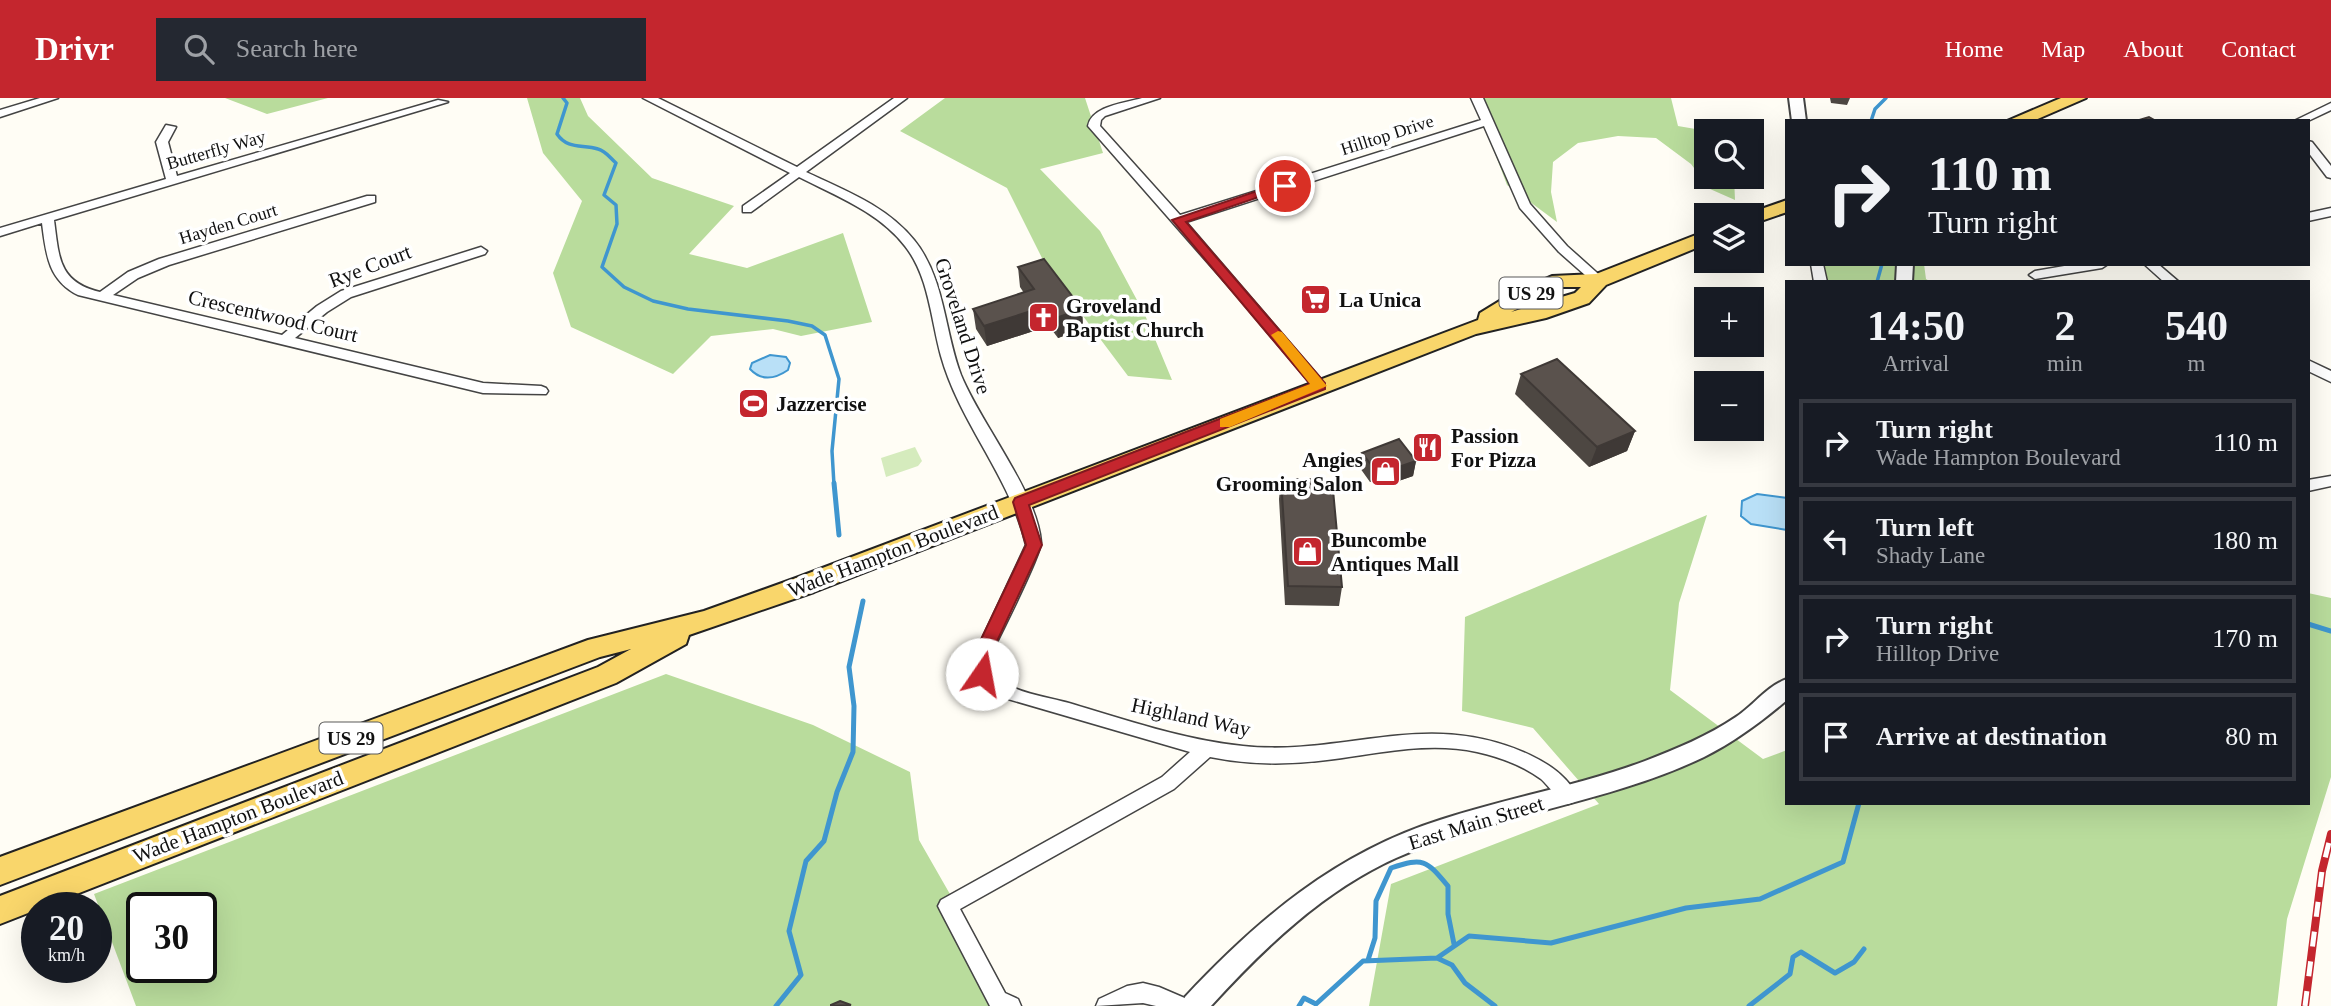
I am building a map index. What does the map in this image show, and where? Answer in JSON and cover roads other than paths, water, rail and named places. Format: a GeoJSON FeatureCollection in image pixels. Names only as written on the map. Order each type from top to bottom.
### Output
{"type":"FeatureCollection","features":[{"type":"Feature","properties":{"kind":"main road"},"geometry":{"type":"LineString","coordinates":[[2021,119],[2077,98]]}},
{"type":"Feature","properties":{"kind":"main road"},"geometry":{"type":"LineString","coordinates":[[1764,214],[1785,207]]}},
{"type":"Feature","properties":{"kind":"main road","name":"Wade Hampton Boulevard"},"geometry":{"type":"LineString","coordinates":[[0,871],[597,647],[706,621],[1471,328],[1539,313],[1582,298],[1599,280],[1694,242]]}},
{"type":"Feature","properties":{"kind":"main road","name":"Wade Hampton Boulevard"},"geometry":{"type":"LineString","coordinates":[[0,910],[607,675],[706,621]]}},
{"type":"Feature","properties":{"kind":"main road"},"geometry":{"type":"LineString","coordinates":[[351,738],[357,771]]}},
{"type":"Feature","properties":{"kind":"street"},"geometry":{"type":"LineString","coordinates":[[0,114],[52,98]]}},
{"type":"Feature","properties":{"kind":"street","name":"Groveland Drive"},"geometry":{"type":"LineString","coordinates":[[649,98],[879,214],[900,232],[928,276],[957,383],[978,427],[1021,502]]}},
{"type":"Feature","properties":{"kind":"street"},"geometry":{"type":"LineString","coordinates":[[747,209],[901,98]]}},
{"type":"Feature","properties":{"kind":"street"},"geometry":{"type":"LineString","coordinates":[[1154,98],[1101,114],[1094,123],[1097,130],[1320,386]]}},
{"type":"Feature","properties":{"kind":"street"},"geometry":{"type":"LineString","coordinates":[[1477,98],[1524,205],[1563,249],[1599,280]]}},
{"type":"Feature","properties":{"kind":"street"},"geometry":{"type":"LineString","coordinates":[[1796,98],[1799,119]]}},
{"type":"Feature","properties":{"kind":"street","name":"Butterfly Way"},"geometry":{"type":"LineString","coordinates":[[0,232],[442,102]]}},
{"type":"Feature","properties":{"kind":"street"},"geometry":{"type":"LineString","coordinates":[[2304,119],[2331,106]]}},
{"type":"Feature","properties":{"kind":"street","name":"Hilltop Drive"},"geometry":{"type":"LineString","coordinates":[[1178,220],[1486,122]]}},
{"type":"Feature","properties":{"kind":"street"},"geometry":{"type":"LineString","coordinates":[[170,127],[162,142],[172,181]]}},
{"type":"Feature","properties":{"kind":"street"},"geometry":{"type":"LineString","coordinates":[[2310,147],[2331,174]]}},
{"type":"Feature","properties":{"kind":"street","name":"Hayden Court"},"geometry":{"type":"LineString","coordinates":[[101,296],[133,275],[164,262],[372,199]]}},
{"type":"Feature","properties":{"kind":"street"},"geometry":{"type":"LineString","coordinates":[[2310,217],[2331,212]]}},
{"type":"Feature","properties":{"kind":"street","name":"Crescentwood Court"},"geometry":{"type":"LineString","coordinates":[[48,218],[57,273],[72,288],[483,388],[541,391]]}},
{"type":"Feature","properties":{"kind":"street","name":"Rye Court"},"geometry":{"type":"LineString","coordinates":[[285,340],[322,309],[346,294],[481,251]]}},
{"type":"Feature","properties":{"kind":"street"},"geometry":{"type":"LineString","coordinates":[[2035,275],[2090,266]]}},
{"type":"Feature","properties":{"kind":"street"},"geometry":{"type":"LineString","coordinates":[[2153,266],[2170,280]]}},
{"type":"Feature","properties":{"kind":"street"},"geometry":{"type":"LineString","coordinates":[[2310,366],[2331,377]]}},
{"type":"Feature","properties":{"kind":"street"},"geometry":{"type":"LineString","coordinates":[[2310,486],[2331,481]]}},
{"type":"Feature","properties":{"kind":"street","name":"Highland Way"},"geometry":{"type":"LineString","coordinates":[[1021,502],[1034,545],[983,654],[980,668],[985,679],[995,687],[1208,747],[1265,756],[1297,756],[1407,739],[1447,738],[1483,745],[1529,762],[1556,780],[1567,796]]}},
{"type":"Feature","properties":{"kind":"street","name":"East Main Street"},"geometry":{"type":"LineString","coordinates":[[1194,1006],[1247,947],[1316,891],[1354,868],[1436,832],[1639,775],[1710,743],[1785,690]]}},
{"type":"Feature","properties":{"kind":"street"},"geometry":{"type":"LineString","coordinates":[[1011,1006],[998,1000],[948,906],[1168,783],[1208,747]]}},
{"type":"Feature","properties":{"kind":"street"},"geometry":{"type":"LineString","coordinates":[[1106,1006],[1125,996],[1150,992],[1180,1006]]}},
{"type":"Feature","properties":{"kind":"water"},"geometry":{"type":"Polygon","coordinates":[[[770,355],[786,357],[790,363],[788,370],[769,378],[759,376],[750,369],[752,363],[770,355]]]}},
{"type":"Feature","properties":{"kind":"water"},"geometry":{"type":"Polygon","coordinates":[[[1757,494],[1785,498],[1785,530],[1751,524],[1741,516],[1742,501],[1757,494]]]}},
{"type":"Feature","properties":{"kind":"waterway"},"geometry":{"type":"LineString","coordinates":[[563,98],[567,103],[557,134],[561,139],[571,144],[601,150],[616,163],[604,195],[616,205],[617,224],[602,267],[624,287],[653,301],[688,309],[788,321],[812,326],[825,335],[839,379],[832,451],[834,485]]}},
{"type":"Feature","properties":{"kind":"waterway"},"geometry":{"type":"LineString","coordinates":[[1872,119],[1875,109],[1886,98]]}},
{"type":"Feature","properties":{"kind":"waterway"},"geometry":{"type":"LineString","coordinates":[[1878,280],[1881,266]]}},
{"type":"Feature","properties":{"kind":"waterway"},"geometry":{"type":"LineString","coordinates":[[834,483],[839,535]]}},
{"type":"Feature","properties":{"kind":"waterway"},"geometry":{"type":"LineString","coordinates":[[776,1006],[801,975],[789,931],[806,861],[824,841],[837,792],[853,752],[854,706],[849,667],[863,601]]}},
{"type":"Feature","properties":{"kind":"waterway"},"geometry":{"type":"LineString","coordinates":[[2310,625],[2331,631]]}},
{"type":"Feature","properties":{"kind":"waterway"},"geometry":{"type":"LineString","coordinates":[[1437,958],[1469,936],[1551,943],[1686,908],[1760,899],[1843,862],[1858,805]]}},
{"type":"Feature","properties":{"kind":"waterway"},"geometry":{"type":"LineString","coordinates":[[1368,960],[1375,938],[1376,901],[1391,868],[1411,863],[1418,862],[1429,866],[1448,886],[1448,914],[1454,944]]}},
{"type":"Feature","properties":{"kind":"waterway"},"geometry":{"type":"LineString","coordinates":[[1749,1006],[1790,974],[1793,957],[1801,952],[1835,973],[1854,962],[1864,949]]}},
{"type":"Feature","properties":{"kind":"waterway"},"geometry":{"type":"LineString","coordinates":[[1299,1006],[1304,998],[1316,1004],[1363,961],[1437,958]]}},
{"type":"Feature","properties":{"kind":"waterway"},"geometry":{"type":"LineString","coordinates":[[1437,958],[1452,965],[1465,983],[1495,1006]]}},
{"type":"Feature","properties":{"kind":"railway"},"geometry":{"type":"LineString","coordinates":[[2305,1006],[2322,871],[2331,834]]}},
{"type":"Feature","properties":{"kind":"place","name":"La Unica"},"geometry":{"type":"Point","coordinates":[1316,300]}},
{"type":"Feature","properties":{"kind":"place","name":"Groveland Baptist Church"},"geometry":{"type":"Point","coordinates":[1043,318]}},
{"type":"Feature","properties":{"kind":"place","name":"Jazzercise"},"geometry":{"type":"Point","coordinates":[753,404]}},
{"type":"Feature","properties":{"kind":"place","name":"Passion For Pizza"},"geometry":{"type":"Point","coordinates":[1428,448]}},
{"type":"Feature","properties":{"kind":"place","name":"Angies Grooming Salon"},"geometry":{"type":"Point","coordinates":[1386,472]}},
{"type":"Feature","properties":{"kind":"place","name":"Buncombe Antiques Mall"},"geometry":{"type":"Point","coordinates":[1308,552]}}]}
